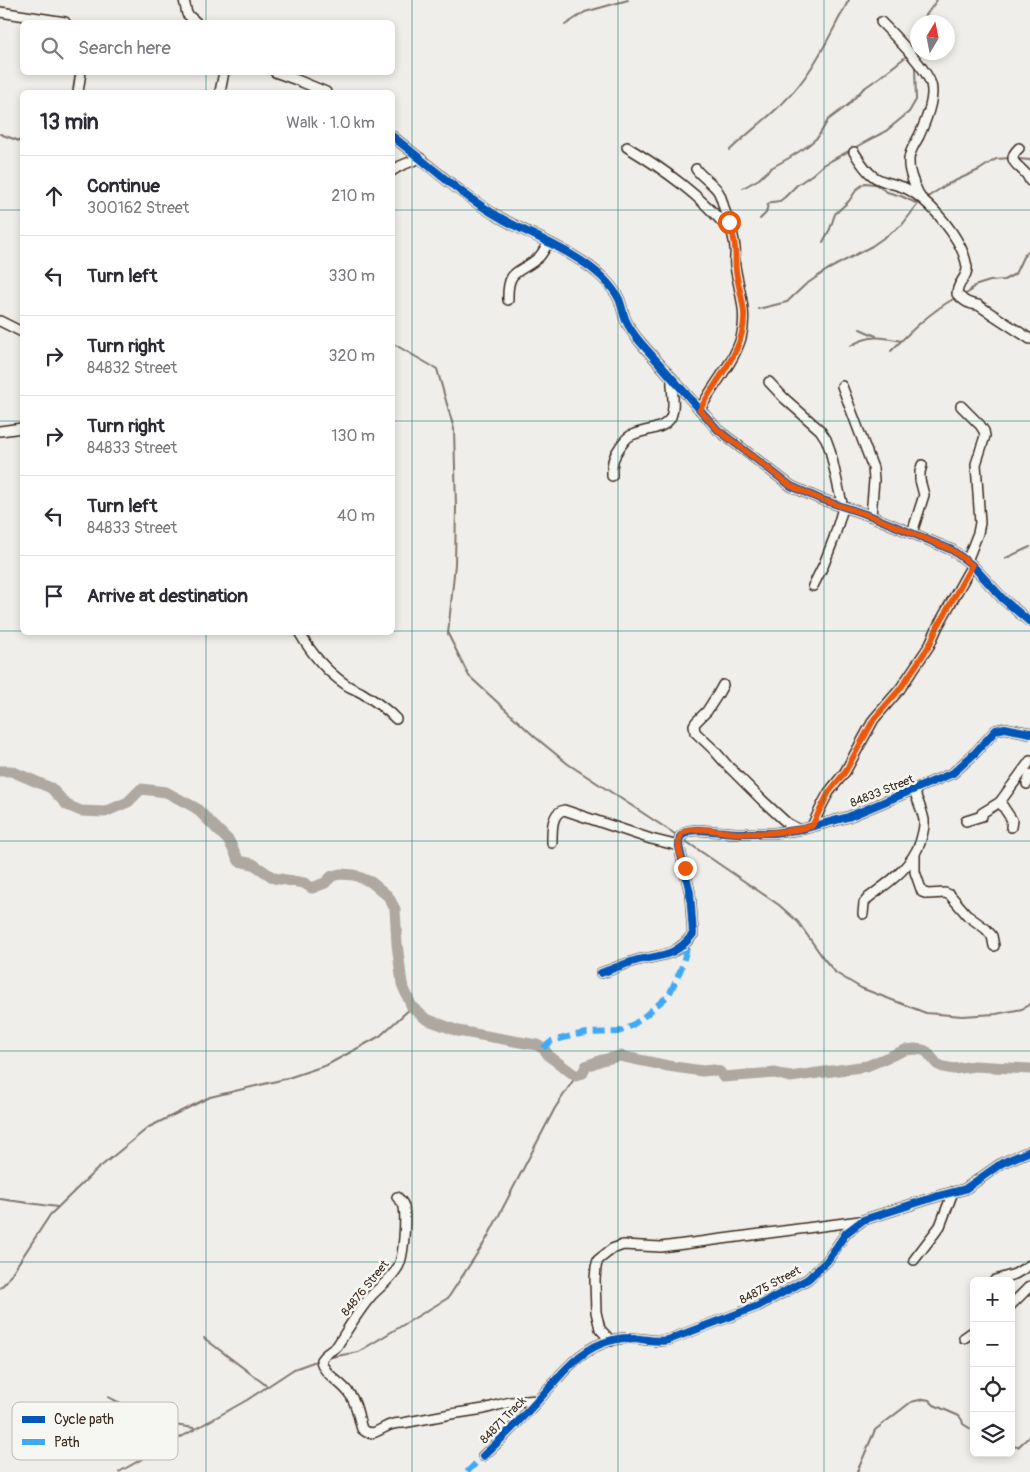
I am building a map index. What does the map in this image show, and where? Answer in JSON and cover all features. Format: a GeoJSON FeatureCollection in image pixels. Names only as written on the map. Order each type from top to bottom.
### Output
{"type":"FeatureCollection","features":[{"type":"Feature","properties":{"kind":"street"},"geometry":{"type":"LineString","coordinates":[[184,0],[187,14],[194,20]]}},
{"type":"Feature","properties":{"kind":"street"},"geometry":{"type":"LineString","coordinates":[[0,12],[52,20]]}},
{"type":"Feature","properties":{"kind":"street"},"geometry":{"type":"LineString","coordinates":[[881,22],[896,36],[928,75],[932,85],[933,94],[926,118],[909,158],[909,170],[921,197]]}},
{"type":"Feature","properties":{"kind":"street"},"geometry":{"type":"LineString","coordinates":[[78,90],[81,75]]}},
{"type":"Feature","properties":{"kind":"street"},"geometry":{"type":"LineString","coordinates":[[220,90],[223,75]]}},
{"type":"Feature","properties":{"kind":"street"},"geometry":{"type":"LineString","coordinates":[[283,75],[321,90]]}},
{"type":"Feature","properties":{"kind":"street"},"geometry":{"type":"LineString","coordinates":[[395,138],[459,190],[487,209],[590,268],[611,286],[632,331],[700,410],[718,430],[791,486],[843,508],[871,516],[952,550],[970,563],[1003,600],[1030,622]]}},
{"type":"Feature","properties":{"kind":"street"},"geometry":{"type":"LineString","coordinates":[[626,147],[671,175],[717,216],[734,236]]}},
{"type":"Feature","properties":{"kind":"street"},"geometry":{"type":"LineString","coordinates":[[1019,148],[1014,152],[1013,160],[1016,166],[1026,174],[1030,182]]}},
{"type":"Feature","properties":{"kind":"street"},"geometry":{"type":"LineString","coordinates":[[854,152],[871,175],[878,180],[904,187],[921,197],[944,221],[965,259],[967,268],[965,277],[957,288],[957,294],[969,304],[978,305],[1030,340]]}},
{"type":"Feature","properties":{"kind":"street"},"geometry":{"type":"LineString","coordinates":[[395,169],[420,158]]}},
{"type":"Feature","properties":{"kind":"street"},"geometry":{"type":"LineString","coordinates":[[696,169],[719,192],[734,236],[734,263],[744,312],[744,323],[736,349],[700,410]]}},
{"type":"Feature","properties":{"kind":"street"},"geometry":{"type":"LineString","coordinates":[[508,300],[510,279],[515,273],[538,258],[548,244]]}},
{"type":"Feature","properties":{"kind":"street"},"geometry":{"type":"LineString","coordinates":[[0,321],[20,331]]}},
{"type":"Feature","properties":{"kind":"street"},"geometry":{"type":"LineString","coordinates":[[612,476],[612,461],[628,437],[662,426],[672,416],[672,378]]}},
{"type":"Feature","properties":{"kind":"street"},"geometry":{"type":"LineString","coordinates":[[769,382],[820,430],[826,439],[843,508],[834,538],[813,586]]}},
{"type":"Feature","properties":{"kind":"street"},"geometry":{"type":"LineString","coordinates":[[842,386],[873,468],[871,516]]}},
{"type":"Feature","properties":{"kind":"street"},"geometry":{"type":"LineString","coordinates":[[812,826],[829,792],[845,772],[874,719],[900,689],[929,646],[970,563],[980,523],[976,464],[984,431],[980,424],[962,406]]}},
{"type":"Feature","properties":{"kind":"street"},"geometry":{"type":"LineString","coordinates":[[0,431],[20,428]]}},
{"type":"Feature","properties":{"kind":"street"},"geometry":{"type":"LineString","coordinates":[[912,533],[924,495],[920,480],[922,464]]}},
{"type":"Feature","properties":{"kind":"street"},"geometry":{"type":"LineString","coordinates":[[301,635],[323,666],[346,685],[386,709],[396,719]]}},
{"type":"Feature","properties":{"kind":"street"},"geometry":{"type":"LineString","coordinates":[[723,686],[694,725],[695,732],[762,800],[787,823],[799,830]]}},
{"type":"Feature","properties":{"kind":"street","name":"84833 Street"},"geometry":{"type":"LineString","coordinates":[[679,846],[680,837],[688,830],[774,833],[799,830],[848,817],[953,773],[996,730],[1005,728],[1030,733]]}},
{"type":"Feature","properties":{"kind":"street"},"geometry":{"type":"LineString","coordinates":[[1030,761],[1030,768]]}},
{"type":"Feature","properties":{"kind":"street"},"geometry":{"type":"LineString","coordinates":[[966,821],[982,816],[982,813],[1000,802],[1030,761]]}},
{"type":"Feature","properties":{"kind":"street"},"geometry":{"type":"LineString","coordinates":[[914,790],[924,821],[924,829],[915,855],[915,872],[922,892],[950,895],[968,916],[986,929],[992,936],[994,946]]}},
{"type":"Feature","properties":{"kind":"street"},"geometry":{"type":"LineString","coordinates":[[1000,802],[1012,820],[1011,827]]}},
{"type":"Feature","properties":{"kind":"street"},"geometry":{"type":"LineString","coordinates":[[552,843],[552,830],[556,815],[564,810],[651,839],[679,846],[690,893],[692,934],[681,947],[666,955],[637,961],[601,972]]}},
{"type":"Feature","properties":{"kind":"street"},"geometry":{"type":"LineString","coordinates":[[863,914],[864,903],[868,898],[896,877],[915,855]]}},
{"type":"Feature","properties":{"kind":"street","name":"84875 Street"},"geometry":{"type":"LineString","coordinates":[[538,1400],[575,1360],[592,1348],[611,1341],[628,1338],[660,1342],[668,1340],[758,1306],[808,1279],[827,1261],[846,1233],[863,1220],[965,1189],[1002,1163],[1030,1151]]}},
{"type":"Feature","properties":{"kind":"street"},"geometry":{"type":"LineString","coordinates":[[914,1260],[940,1226],[953,1192]]}},
{"type":"Feature","properties":{"kind":"street","name":"84876 Street"},"geometry":{"type":"LineString","coordinates":[[398,1197],[403,1203],[404,1218],[400,1265],[359,1311],[338,1346],[333,1351],[325,1354],[321,1360],[321,1363],[328,1372],[353,1399],[362,1428],[366,1432],[373,1433],[389,1424],[484,1409],[512,1402],[538,1400]]}},
{"type":"Feature","properties":{"kind":"street"},"geometry":{"type":"LineString","coordinates":[[611,1341],[600,1329],[596,1312],[595,1280],[598,1260],[603,1254],[612,1249],[623,1245],[661,1247],[863,1220]]}},
{"type":"Feature","properties":{"kind":"street"},"geometry":{"type":"LineString","coordinates":[[1005,1277],[1015,1274],[1030,1265]]}},
{"type":"Feature","properties":{"kind":"street"},"geometry":{"type":"LineString","coordinates":[[1015,1301],[1030,1286]]}},
{"type":"Feature","properties":{"kind":"street"},"geometry":{"type":"LineString","coordinates":[[964,1338],[970,1334]]}},
{"type":"Feature","properties":{"kind":"street","name":"84871 Track"},"geometry":{"type":"LineString","coordinates":[[483,1456],[506,1436],[538,1400]]}},
{"type":"Feature","properties":{"kind":"waterway"},"geometry":{"type":"LineString","coordinates":[[565,25],[585,12],[628,0]]}},
{"type":"Feature","properties":{"kind":"waterway"},"geometry":{"type":"LineString","coordinates":[[730,150],[779,107],[797,87],[817,58],[849,0]]}},
{"type":"Feature","properties":{"kind":"waterway"},"geometry":{"type":"LineString","coordinates":[[926,15],[937,0]]}},
{"type":"Feature","properties":{"kind":"waterway"},"geometry":{"type":"LineString","coordinates":[[743,188],[806,147],[818,137],[828,120],[848,105],[863,89],[908,55]]}},
{"type":"Feature","properties":{"kind":"waterway"},"geometry":{"type":"LineString","coordinates":[[760,219],[766,213],[768,204],[780,201],[823,165],[886,131],[909,112],[916,100],[915,65]]}},
{"type":"Feature","properties":{"kind":"waterway"},"geometry":{"type":"LineString","coordinates":[[0,134],[20,141]]}},
{"type":"Feature","properties":{"kind":"waterway"},"geometry":{"type":"LineString","coordinates":[[926,198],[946,185],[979,170],[996,159],[1011,158]]}},
{"type":"Feature","properties":{"kind":"waterway"},"geometry":{"type":"LineString","coordinates":[[1018,159],[1030,160]]}},
{"type":"Feature","properties":{"kind":"waterway"},"geometry":{"type":"LineString","coordinates":[[758,309],[787,302],[805,285],[827,270],[872,246],[902,225],[918,204],[887,192],[875,184],[865,183],[857,189],[849,201],[835,214],[823,242]]}},
{"type":"Feature","properties":{"kind":"waterway"},"geometry":{"type":"LineString","coordinates":[[964,295],[974,286],[990,281],[1004,280],[1015,274],[1023,257],[1030,249]]}},
{"type":"Feature","properties":{"kind":"waterway"},"geometry":{"type":"LineString","coordinates":[[891,351],[913,329],[955,298]]}},
{"type":"Feature","properties":{"kind":"waterway"},"geometry":{"type":"LineString","coordinates":[[860,329],[876,336]]}},
{"type":"Feature","properties":{"kind":"waterway"},"geometry":{"type":"LineString","coordinates":[[850,346],[869,338],[887,338],[901,341]]}},
{"type":"Feature","properties":{"kind":"waterway"},"geometry":{"type":"LineString","coordinates":[[395,345],[437,369],[454,429],[455,564],[448,634],[469,676],[535,737],[568,764],[678,836]]}},
{"type":"Feature","properties":{"kind":"waterway"},"geometry":{"type":"LineString","coordinates":[[1006,558],[1030,547]]}},
{"type":"Feature","properties":{"kind":"waterway"},"geometry":{"type":"LineString","coordinates":[[0,771],[11,771],[51,788],[67,805],[81,811],[105,812],[128,802],[141,789],[166,792],[196,808],[229,841],[239,861],[253,864],[274,878],[304,883],[312,888],[325,883],[332,876],[340,874],[354,875],[371,882],[388,896],[395,909],[402,984],[412,1007],[426,1019],[458,1031],[537,1045],[576,1076],[583,1073],[586,1066],[620,1056],[668,1066],[702,1071],[714,1070],[720,1072],[723,1077],[775,1073],[790,1077],[867,1066],[905,1050],[915,1049],[927,1052],[937,1064],[954,1069],[974,1066],[1030,1069]]}},
{"type":"Feature","properties":{"kind":"waterway"},"geometry":{"type":"LineString","coordinates":[[684,840],[779,905],[798,922],[836,973],[861,988],[926,1013],[962,1016],[996,1014],[1022,1009],[1030,1004]]}},
{"type":"Feature","properties":{"kind":"waterway"},"geometry":{"type":"LineString","coordinates":[[0,1288],[6,1282],[50,1215],[94,1172],[149,1127],[210,1097],[285,1079],[327,1065],[380,1036],[412,1007]]}},
{"type":"Feature","properties":{"kind":"waterway"},"geometry":{"type":"LineString","coordinates":[[326,1358],[358,1352],[448,1298],[486,1240],[555,1108],[576,1076]]}},
{"type":"Feature","properties":{"kind":"waterway"},"geometry":{"type":"LineString","coordinates":[[0,1199],[57,1207]]}},
{"type":"Feature","properties":{"kind":"waterway"},"geometry":{"type":"LineString","coordinates":[[204,1338],[267,1386]]}},
{"type":"Feature","properties":{"kind":"waterway"},"geometry":{"type":"LineString","coordinates":[[178,1439],[247,1400],[294,1369],[319,1360]]}},
{"type":"Feature","properties":{"kind":"waterway"},"geometry":{"type":"LineString","coordinates":[[108,1397],[118,1402]]}},
{"type":"Feature","properties":{"kind":"waterway"},"geometry":{"type":"LineString","coordinates":[[857,1472],[875,1430],[911,1402],[924,1399],[929,1400],[934,1405],[959,1416],[963,1424],[970,1428]]}},
{"type":"Feature","properties":{"kind":"waterway"},"geometry":{"type":"LineString","coordinates":[[178,1426],[194,1428]]}},
{"type":"Feature","properties":{"kind":"waterway"},"geometry":{"type":"LineString","coordinates":[[1015,1447],[1018,1447],[1030,1436]]}},
{"type":"Feature","properties":{"kind":"waterway"},"geometry":{"type":"LineString","coordinates":[[119,1472],[140,1460]]}},
{"type":"Feature","properties":{"kind":"marked path"},"geometry":{"type":"LineString","coordinates":[[543,1048],[552,1041],[575,1035],[618,1032],[640,1020],[669,995],[681,969],[689,941]]}},
{"type":"Feature","properties":{"kind":"marked path"},"geometry":{"type":"LineString","coordinates":[[467,1472],[483,1456]]}},
{"type":"Feature","properties":{"kind":"cycle path"},"geometry":{"type":"LineString","coordinates":[[395,138],[459,190],[487,209],[513,225],[568,253],[593,269],[612,288],[620,302],[626,321],[641,343],[718,430],[791,486],[820,499],[871,516],[952,550],[972,565],[1003,599],[1030,622]]}},
{"type":"Feature","properties":{"kind":"cycle path"},"geometry":{"type":"LineString","coordinates":[[601,973],[633,961],[675,951],[693,934],[690,893],[679,846],[680,837],[688,831],[774,833],[803,829],[848,817],[953,773],[996,730],[1005,728],[1030,733]]}},
{"type":"Feature","properties":{"kind":"cycle path"},"geometry":{"type":"LineString","coordinates":[[483,1456],[568,1367],[593,1347],[623,1338],[668,1340],[758,1306],[808,1279],[827,1261],[846,1233],[863,1220],[965,1189],[1002,1163],[1030,1151]]}},
{"type":"Feature","properties":{"kind":"route"},"geometry":{"type":"LineString","coordinates":[[685,868],[679,842],[683,833],[688,830],[774,833],[799,830],[812,826],[829,792],[845,772],[874,719],[900,689],[929,646],[972,565],[952,550],[871,516],[843,508],[791,486],[718,430],[700,410],[736,349],[741,338],[744,323],[744,312],[734,263],[734,236],[729,222]]}}]}
